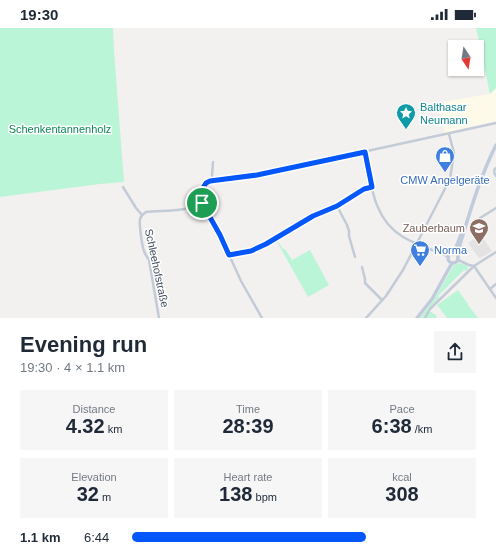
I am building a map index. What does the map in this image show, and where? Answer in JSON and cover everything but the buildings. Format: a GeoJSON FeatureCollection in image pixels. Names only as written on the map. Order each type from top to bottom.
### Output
{"type":"FeatureCollection","features":[{"type":"Feature","properties":{"kind":"street"},"geometry":{"type":"LineString","coordinates":[[262,318],[241,281],[220,235],[202,203],[201,191],[206,183],[213,180],[257,175],[485,125],[496,124]]}},
{"type":"Feature","properties":{"kind":"street"},"geometry":{"type":"LineString","coordinates":[[491,125],[496,127]]}},
{"type":"Feature","properties":{"kind":"street"},"geometry":{"type":"LineString","coordinates":[[366,318],[395,282],[450,179],[454,153],[448,134]]}},
{"type":"Feature","properties":{"kind":"street"},"geometry":{"type":"LineString","coordinates":[[452,263],[449,261],[451,255],[455,250],[481,180],[496,145]]}},
{"type":"Feature","properties":{"kind":"street"},"geometry":{"type":"LineString","coordinates":[[365,152],[376,206],[384,220],[396,232],[413,242],[451,255],[456,254],[458,258],[469,265],[474,266],[496,298]]}},
{"type":"Feature","properties":{"kind":"street"},"geometry":{"type":"LineString","coordinates":[[213,162],[213,180]]}},
{"type":"Feature","properties":{"kind":"street"},"geometry":{"type":"LineString","coordinates":[[496,168],[494,170],[496,176]]}},
{"type":"Feature","properties":{"kind":"street","name":"Schleehofstraße"},"geometry":{"type":"LineString","coordinates":[[123,187],[136,208],[142,214],[139,221],[144,252],[149,260],[159,318]]}},
{"type":"Feature","properties":{"kind":"street"},"geometry":{"type":"LineString","coordinates":[[229,255],[251,251],[266,244],[313,216],[337,206],[364,189],[372,187]]}},
{"type":"Feature","properties":{"kind":"street"},"geometry":{"type":"LineString","coordinates":[[142,214],[146,212],[175,210],[202,203]]}},
{"type":"Feature","properties":{"kind":"street"},"geometry":{"type":"LineString","coordinates":[[337,206],[349,231],[355,257]]}},
{"type":"Feature","properties":{"kind":"street"},"geometry":{"type":"LineString","coordinates":[[480,218],[496,208]]}},
{"type":"Feature","properties":{"kind":"street"},"geometry":{"type":"LineString","coordinates":[[417,318],[439,288],[452,263],[456,262],[458,258],[458,251],[469,214]]}},
{"type":"Feature","properties":{"kind":"street"},"geometry":{"type":"LineString","coordinates":[[425,318],[430,309],[474,266],[496,252]]}},
{"type":"Feature","properties":{"kind":"street"},"geometry":{"type":"LineString","coordinates":[[362,267],[365,283],[382,300]]}},
{"type":"Feature","properties":{"kind":"street"},"geometry":{"type":"LineString","coordinates":[[490,290],[496,284]]}},
{"type":"Feature","properties":{"kind":"shaded area"},"geometry":{"type":"Polygon","coordinates":[[[496,88],[496,121],[445,133],[437,103],[489,94],[496,88]]]}},
{"type":"Feature","properties":{"kind":"shaded area","name":"Zauberbaum"},"geometry":{"type":"Polygon","coordinates":[[[480,234],[492,251],[479,258],[468,243],[480,234]]]}},
{"type":"Feature","properties":{"kind":"green space","name":"Schenkentannenholz"},"geometry":{"type":"Polygon","coordinates":[[[0,28],[113,28],[124,182],[0,197],[0,28]]]}},
{"type":"Feature","properties":{"kind":"green space"},"geometry":{"type":"Polygon","coordinates":[[[476,28],[496,28],[496,88],[490,94],[484,66],[484,40],[479,40],[476,28]]]}},
{"type":"Feature","properties":{"kind":"green space"},"geometry":{"type":"Polygon","coordinates":[[[276,240],[283,249],[285,249],[292,260],[310,250],[329,285],[308,297],[276,240]]]}},
{"type":"Feature","properties":{"kind":"green space"},"geometry":{"type":"Polygon","coordinates":[[[458,263],[466,265],[468,269],[466,271],[464,270],[438,296],[439,298],[428,310],[437,316],[436,318],[420,318],[435,298],[453,266],[458,263]]]}},
{"type":"Feature","properties":{"kind":"green space"},"geometry":{"type":"Polygon","coordinates":[[[458,290],[478,318],[447,318],[437,305],[458,290]]]}},
{"type":"Feature","properties":{"kind":"place","name":"Balthasar Neumann"},"geometry":{"type":"Point","coordinates":[406,130]}},
{"type":"Feature","properties":{"kind":"place","name":"CMW Angelgeräte"},"geometry":{"type":"Point","coordinates":[445,173]}},
{"type":"Feature","properties":{"kind":"place","name":"Zauberbaum"},"geometry":{"type":"Point","coordinates":[479,245]}},
{"type":"Feature","properties":{"kind":"place","name":"Norma"},"geometry":{"type":"Point","coordinates":[420,267]}},
{"type":"Feature","properties":{"kind":"route"},"geometry":{"type":"LineString","coordinates":[[365,152],[372,187],[364,189],[337,206],[313,216],[266,244],[251,251],[229,255],[220,235],[202,203],[201,191],[206,183],[213,180],[257,175],[365,152]]}}]}
